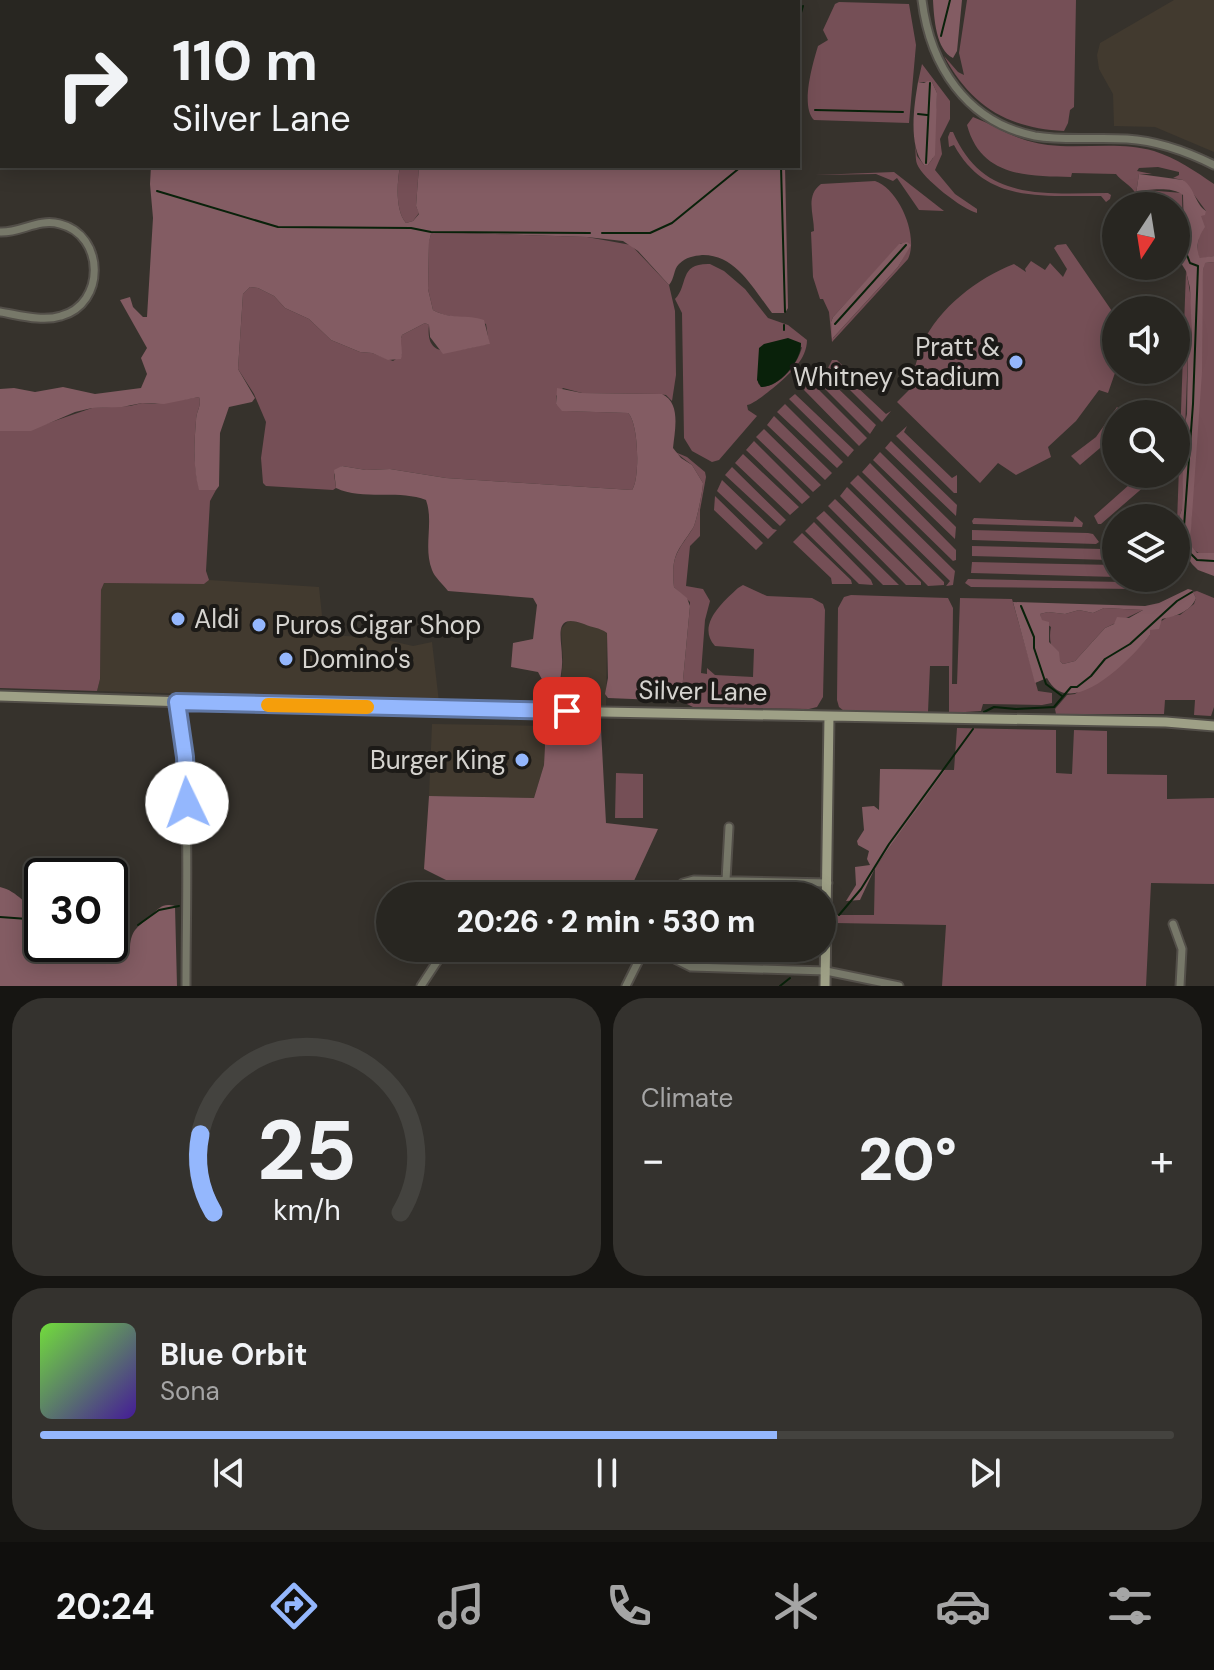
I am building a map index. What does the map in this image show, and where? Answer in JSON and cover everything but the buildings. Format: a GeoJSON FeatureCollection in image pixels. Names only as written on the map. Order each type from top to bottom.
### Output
{"type":"FeatureCollection","features":[{"type":"Feature","properties":{"kind":"main road","name":"Silver Lane"},"geometry":{"type":"LineString","coordinates":[[0,696],[1166,722],[1214,726]]}},
{"type":"Feature","properties":{"kind":"main road"},"geometry":{"type":"LineString","coordinates":[[828,882],[829,716]]}},
{"type":"Feature","properties":{"kind":"main road"},"geometry":{"type":"LineString","coordinates":[[825,986],[826,962]]}},
{"type":"Feature","properties":{"kind":"street"},"geometry":{"type":"LineString","coordinates":[[922,0],[925,25],[937,60],[964,98],[994,120],[1021,132],[1048,138],[1128,139],[1168,145],[1214,165]]}},
{"type":"Feature","properties":{"kind":"street"},"geometry":{"type":"LineString","coordinates":[[0,232],[14,232],[42,222],[59,223],[85,240],[92,252],[94,266],[90,293],[73,312],[47,319],[0,312]]}},
{"type":"Feature","properties":{"kind":"street"},"geometry":{"type":"LineString","coordinates":[[177,702],[185,757],[187,803],[186,986]]}},
{"type":"Feature","properties":{"kind":"street"},"geometry":{"type":"LineString","coordinates":[[726,880],[729,827]]}},
{"type":"Feature","properties":{"kind":"street"},"geometry":{"type":"LineString","coordinates":[[687,882],[794,882]]}},
{"type":"Feature","properties":{"kind":"street"},"geometry":{"type":"LineString","coordinates":[[1173,924],[1182,949],[1180,986]]}},
{"type":"Feature","properties":{"kind":"street"},"geometry":{"type":"LineString","coordinates":[[421,986],[437,962]]}},
{"type":"Feature","properties":{"kind":"street"},"geometry":{"type":"LineString","coordinates":[[626,986],[638,962]]}},
{"type":"Feature","properties":{"kind":"street"},"geometry":{"type":"LineString","coordinates":[[681,962],[691,967],[826,971],[899,986]]}},
{"type":"Feature","properties":{"kind":"shaded area"},"geometry":{"type":"Polygon","coordinates":[[[933,0],[962,0],[957,51],[953,58],[939,41],[933,0]]]}},
{"type":"Feature","properties":{"kind":"shaded area"},"geometry":{"type":"Polygon","coordinates":[[[967,0],[1076,0],[1074,107],[1070,110],[1064,131],[1008,119],[979,101],[966,88],[944,56],[964,75],[959,53],[967,0]]]}},
{"type":"Feature","properties":{"kind":"shaded area"},"geometry":{"type":"Polygon","coordinates":[[[1174,0],[1214,0],[1214,152],[1155,127],[1114,126],[1113,94],[1099,69],[1097,55],[1100,43],[1174,0]]]}},
{"type":"Feature","properties":{"kind":"shaded area"},"geometry":{"type":"Polygon","coordinates":[[[835,4],[909,4],[916,45],[909,123],[814,120],[808,105],[813,63],[818,46],[828,40],[823,30],[835,4]]]}},
{"type":"Feature","properties":{"kind":"shaded area"},"geometry":{"type":"Polygon","coordinates":[[[922,64],[950,101],[950,119],[940,139],[942,154],[935,170],[955,194],[977,209],[977,213],[944,193],[917,164],[915,144],[917,156],[924,165],[928,165],[933,158],[937,93],[932,82],[918,82],[922,64]]]}},
{"type":"Feature","properties":{"kind":"shaded area"},"geometry":{"type":"Polygon","coordinates":[[[918,82],[932,82],[937,93],[935,155],[928,165],[924,165],[916,147],[914,114],[918,82]]]}},
{"type":"Feature","properties":{"kind":"shaded area"},"geometry":{"type":"Polygon","coordinates":[[[973,117],[1036,143],[1141,148],[1185,165],[1214,184],[1214,256],[1200,259],[1197,252],[1201,215],[1206,211],[1183,180],[1173,178],[1179,172],[1158,167],[1139,168],[1137,171],[1152,174],[1139,174],[1136,192],[1116,174],[1072,173],[1071,177],[1054,177],[1022,174],[994,164],[983,155],[967,125],[973,117]]]}},
{"type":"Feature","properties":{"kind":"shaded area"},"geometry":{"type":"Polygon","coordinates":[[[953,132],[966,155],[981,171],[998,182],[1017,189],[1102,193],[1102,197],[1037,195],[999,187],[982,178],[967,164],[954,145],[949,147],[948,137],[953,132]]]}},
{"type":"Feature","properties":{"kind":"shaded area"},"geometry":{"type":"Polygon","coordinates":[[[151,168],[400,168],[398,204],[406,223],[419,214],[416,206],[419,168],[785,168],[788,308],[785,313],[772,313],[743,275],[725,260],[714,256],[693,256],[684,260],[677,266],[669,285],[638,251],[623,241],[434,232],[429,242],[428,289],[433,310],[446,315],[484,320],[490,344],[443,354],[430,337],[429,325],[425,323],[402,335],[401,359],[388,360],[331,340],[309,319],[285,308],[274,296],[250,287],[243,294],[238,369],[255,398],[252,402],[229,407],[220,433],[219,486],[216,490],[199,490],[194,447],[199,397],[164,404],[92,408],[31,431],[0,431],[0,389],[35,392],[63,387],[95,394],[141,388],[147,374],[141,358],[147,348],[120,300],[130,297],[133,307],[147,317],[153,218],[151,168]]]}},
{"type":"Feature","properties":{"kind":"shaded area"},"geometry":{"type":"Polygon","coordinates":[[[400,168],[419,168],[416,206],[419,213],[413,221],[406,223],[402,218],[398,188],[400,168]]]}},
{"type":"Feature","properties":{"kind":"shaded area"},"geometry":{"type":"Polygon","coordinates":[[[894,172],[944,211],[919,210],[897,178],[893,181],[876,174],[815,175],[894,172]]]}},
{"type":"Feature","properties":{"kind":"shaded area"},"geometry":{"type":"Polygon","coordinates":[[[1139,174],[1183,180],[1206,211],[1201,216],[1205,227],[1199,239],[1200,258],[1214,256],[1214,262],[1205,263],[1203,270],[1202,372],[1190,544],[1190,504],[1182,504],[1183,488],[1190,488],[1190,400],[1187,400],[1192,339],[1188,280],[1190,192],[1161,189],[1136,192],[1139,174]]]}},
{"type":"Feature","properties":{"kind":"shaded area"},"geometry":{"type":"Polygon","coordinates":[[[875,181],[884,186],[905,214],[911,238],[911,249],[908,259],[832,342],[829,312],[823,299],[820,299],[813,277],[812,200],[821,184],[875,181]],[[901,243],[833,317],[833,338],[898,267],[910,245],[901,243]]]}},
{"type":"Feature","properties":{"kind":"shaded area"},"geometry":{"type":"Polygon","coordinates":[[[434,232],[587,237],[631,245],[669,285],[675,311],[676,375],[672,401],[666,395],[658,394],[582,393],[563,388],[556,396],[556,404],[567,411],[628,413],[632,419],[637,452],[632,490],[446,478],[390,469],[366,470],[342,466],[334,474],[336,488],[333,490],[266,486],[263,483],[261,458],[266,422],[254,394],[238,369],[243,294],[250,287],[258,288],[274,296],[285,308],[309,319],[331,340],[393,361],[402,355],[402,335],[425,323],[429,325],[429,338],[433,346],[440,350],[489,344],[486,324],[433,310],[428,289],[429,241],[434,232]]]}},
{"type":"Feature","properties":{"kind":"shaded area"},"geometry":{"type":"Polygon","coordinates":[[[907,242],[911,245],[898,267],[832,339],[833,317],[899,244],[907,242]]]}},
{"type":"Feature","properties":{"kind":"shaded area","name":"Pratt & Whitney Stadium"},"geometry":{"type":"Polygon","coordinates":[[[1066,244],[1102,296],[1102,384],[1111,384],[1108,393],[1099,390],[1076,421],[1048,447],[1051,457],[1016,475],[998,463],[980,483],[897,402],[914,385],[911,381],[929,331],[960,296],[987,277],[1014,264],[1026,272],[1031,261],[1045,270],[1050,263],[1063,277],[1067,269],[1054,248],[1066,244]]]}},
{"type":"Feature","properties":{"kind":"shaded area"},"geometry":{"type":"Polygon","coordinates":[[[1214,262],[1214,553],[1206,554],[1197,552],[1190,544],[1204,263],[1214,262]]]}},
{"type":"Feature","properties":{"kind":"shaded area"},"geometry":{"type":"Polygon","coordinates":[[[710,264],[724,271],[745,289],[768,318],[788,325],[807,340],[799,362],[788,375],[758,400],[747,405],[748,410],[757,416],[719,460],[712,462],[692,451],[684,438],[682,313],[675,299],[689,271],[710,264]],[[802,347],[758,369],[761,387],[781,379],[802,347]]]}},
{"type":"Feature","properties":{"kind":"shaded area"},"geometry":{"type":"Polygon","coordinates":[[[1188,280],[1191,301],[1192,322],[1190,341],[1190,296],[1185,296],[1188,280]]]}},
{"type":"Feature","properties":{"kind":"shaded area"},"geometry":{"type":"Polygon","coordinates":[[[788,338],[801,343],[798,358],[775,383],[761,387],[757,380],[759,348],[788,338]]]}},
{"type":"Feature","properties":{"kind":"shaded area"},"geometry":{"type":"Polygon","coordinates":[[[832,360],[837,360],[844,367],[841,372],[886,414],[891,411],[882,422],[828,368],[832,360]]]}},
{"type":"Feature","properties":{"kind":"shaded area"},"geometry":{"type":"Polygon","coordinates":[[[821,372],[876,425],[870,434],[815,379],[821,372]]]}},
{"type":"Feature","properties":{"kind":"shaded area"},"geometry":{"type":"Polygon","coordinates":[[[808,383],[813,384],[867,438],[859,446],[804,390],[808,383]]]}},
{"type":"Feature","properties":{"kind":"shaded area"},"geometry":{"type":"Polygon","coordinates":[[[1182,384],[1187,384],[1186,400],[1181,400],[1182,384]]]}},
{"type":"Feature","properties":{"kind":"shaded area"},"geometry":{"type":"Polygon","coordinates":[[[557,388],[582,393],[662,394],[672,404],[675,417],[673,448],[692,465],[703,483],[694,525],[679,549],[673,568],[674,587],[687,598],[690,606],[681,701],[608,698],[605,694],[608,678],[607,633],[574,621],[567,621],[561,629],[560,690],[559,694],[551,696],[538,672],[511,667],[513,643],[533,639],[537,605],[533,598],[448,591],[435,576],[429,561],[426,500],[404,495],[358,494],[336,488],[334,470],[342,466],[366,470],[390,469],[446,478],[632,490],[637,452],[632,419],[628,413],[562,411],[556,404],[557,388]]]}},
{"type":"Feature","properties":{"kind":"shaded area"},"geometry":{"type":"Polygon","coordinates":[[[795,394],[854,450],[848,457],[789,399],[795,394]]]}},
{"type":"Feature","properties":{"kind":"shaded area"},"geometry":{"type":"Polygon","coordinates":[[[199,397],[196,474],[200,490],[216,490],[210,501],[206,571],[209,580],[204,584],[104,583],[101,590],[100,679],[97,691],[0,688],[0,431],[34,428],[92,408],[155,404],[199,397]]]}},
{"type":"Feature","properties":{"kind":"shaded area"},"geometry":{"type":"Polygon","coordinates":[[[785,404],[843,462],[837,468],[777,412],[785,404]]]}},
{"type":"Feature","properties":{"kind":"shaded area"},"geometry":{"type":"Polygon","coordinates":[[[774,416],[832,473],[825,480],[767,425],[774,416]]]}},
{"type":"Feature","properties":{"kind":"shaded area"},"geometry":{"type":"Polygon","coordinates":[[[907,426],[904,432],[952,478],[957,475],[957,493],[896,436],[907,426]]]}},
{"type":"Feature","properties":{"kind":"shaded area"},"geometry":{"type":"Polygon","coordinates":[[[1102,428],[1102,446],[1080,465],[1071,456],[1096,437],[1102,428]]]}},
{"type":"Feature","properties":{"kind":"shaded area"},"geometry":{"type":"Polygon","coordinates":[[[764,429],[821,485],[813,492],[756,437],[764,429]]]}},
{"type":"Feature","properties":{"kind":"shaded area"},"geometry":{"type":"Polygon","coordinates":[[[754,441],[810,497],[802,504],[746,450],[754,441]]]}},
{"type":"Feature","properties":{"kind":"shaded area"},"geometry":{"type":"Polygon","coordinates":[[[891,441],[957,505],[956,516],[885,448],[891,441]]]}},
{"type":"Feature","properties":{"kind":"shaded area"},"geometry":{"type":"Polygon","coordinates":[[[675,452],[687,457],[705,472],[706,477],[700,510],[700,536],[690,546],[686,586],[703,589],[710,601],[705,620],[701,673],[707,674],[707,668],[715,675],[753,677],[754,649],[715,646],[708,630],[714,614],[738,588],[743,585],[767,596],[812,598],[823,604],[825,610],[823,697],[817,707],[693,707],[681,701],[690,602],[674,587],[673,568],[676,555],[694,525],[703,483],[692,465],[675,452]]]}},
{"type":"Feature","properties":{"kind":"shaded area"},"geometry":{"type":"Polygon","coordinates":[[[880,452],[956,527],[955,539],[873,460],[880,452]]]}},
{"type":"Feature","properties":{"kind":"shaded area"},"geometry":{"type":"Polygon","coordinates":[[[743,454],[799,507],[790,515],[735,463],[743,454]]]}},
{"type":"Feature","properties":{"kind":"shaded area"},"geometry":{"type":"Polygon","coordinates":[[[870,463],[956,550],[956,560],[953,561],[862,472],[870,463]]]}},
{"type":"Feature","properties":{"kind":"shaded area"},"geometry":{"type":"Polygon","coordinates":[[[732,467],[786,520],[780,526],[725,475],[732,467]]]}},
{"type":"Feature","properties":{"kind":"shaded area"},"geometry":{"type":"Polygon","coordinates":[[[858,475],[955,571],[953,585],[946,586],[950,581],[850,483],[858,475]]]}},
{"type":"Feature","properties":{"kind":"shaded area"},"geometry":{"type":"Polygon","coordinates":[[[722,480],[777,530],[768,539],[717,491],[722,480]]]}},
{"type":"Feature","properties":{"kind":"shaded area"},"geometry":{"type":"Polygon","coordinates":[[[847,487],[944,585],[928,586],[840,496],[847,487]]]}},
{"type":"Feature","properties":{"kind":"shaded area"},"geometry":{"type":"Polygon","coordinates":[[[1126,488],[1143,488],[1124,504],[1108,504],[1126,488]]]}},
{"type":"Feature","properties":{"kind":"shaded area"},"geometry":{"type":"Polygon","coordinates":[[[1178,488],[1183,488],[1182,504],[1178,504],[1178,488]]]}},
{"type":"Feature","properties":{"kind":"shaded area"},"geometry":{"type":"Polygon","coordinates":[[[715,496],[763,543],[756,550],[714,510],[715,496]]]}},
{"type":"Feature","properties":{"kind":"shaded area"},"geometry":{"type":"Polygon","coordinates":[[[835,499],[921,585],[906,585],[828,506],[835,499]]]}},
{"type":"Feature","properties":{"kind":"shaded area"},"geometry":{"type":"Polygon","coordinates":[[[1102,509],[1102,523],[1098,524],[1094,516],[1102,509]]]}},
{"type":"Feature","properties":{"kind":"shaded area"},"geometry":{"type":"Polygon","coordinates":[[[824,511],[899,585],[883,585],[816,518],[824,511]]]}},
{"type":"Feature","properties":{"kind":"shaded area"},"geometry":{"type":"Polygon","coordinates":[[[1075,516],[1083,523],[1082,527],[973,524],[972,521],[974,518],[1073,522],[1075,516]]]}},
{"type":"Feature","properties":{"kind":"shaded area"},"geometry":{"type":"Polygon","coordinates":[[[814,522],[873,585],[859,584],[805,531],[814,522]]]}},
{"type":"Feature","properties":{"kind":"shaded area"},"geometry":{"type":"Polygon","coordinates":[[[972,530],[1088,533],[1099,542],[972,540],[972,530]]]}},
{"type":"Feature","properties":{"kind":"shaded area"},"geometry":{"type":"Polygon","coordinates":[[[802,533],[852,584],[832,584],[831,578],[793,542],[802,533]]]}},
{"type":"Feature","properties":{"kind":"shaded area"},"geometry":{"type":"Polygon","coordinates":[[[1190,544],[1197,553],[1214,553],[1214,576],[1198,570],[1192,564],[1190,544]]]}},
{"type":"Feature","properties":{"kind":"shaded area"},"geometry":{"type":"Polygon","coordinates":[[[972,546],[1102,549],[1102,560],[972,556],[972,546]]]}},
{"type":"Feature","properties":{"kind":"shaded area"},"geometry":{"type":"Polygon","coordinates":[[[972,562],[1102,565],[1102,577],[971,573],[972,562]]]}},
{"type":"Feature","properties":{"kind":"shaded area"},"geometry":{"type":"Polygon","coordinates":[[[968,579],[1102,582],[1102,589],[971,587],[965,583],[968,579]]]}},
{"type":"Feature","properties":{"kind":"shaded area"},"geometry":{"type":"Polygon","coordinates":[[[209,580],[319,587],[323,625],[330,635],[378,638],[413,646],[432,642],[439,702],[97,691],[100,679],[101,590],[104,583],[204,584],[209,580]]]}},
{"type":"Feature","properties":{"kind":"shaded area"},"geometry":{"type":"Polygon","coordinates":[[[1190,590],[1196,598],[1186,610],[1162,619],[1159,629],[1150,630],[1150,635],[1116,671],[1085,690],[1070,694],[1057,690],[1047,678],[1035,683],[1013,602],[1145,606],[1190,590]],[[1104,608],[1093,613],[1079,610],[1065,614],[1040,614],[1042,620],[1049,622],[1049,642],[1059,652],[1063,664],[1075,661],[1105,628],[1114,624],[1117,617],[1129,618],[1143,610],[1104,608]]]}},
{"type":"Feature","properties":{"kind":"shaded area"},"geometry":{"type":"Polygon","coordinates":[[[1193,592],[1214,598],[1214,707],[1211,716],[1194,715],[1195,700],[1165,700],[1164,714],[1056,714],[1055,709],[1067,695],[1075,694],[1115,667],[1142,644],[1150,635],[1149,630],[1166,618],[1180,615],[1194,604],[1196,598],[1193,592]]]}},
{"type":"Feature","properties":{"kind":"shaded area"},"geometry":{"type":"Polygon","coordinates":[[[844,597],[948,598],[953,608],[952,684],[957,684],[960,598],[1012,599],[1038,691],[1052,693],[1052,703],[983,704],[981,711],[949,713],[949,666],[930,666],[928,712],[844,711],[837,700],[838,608],[844,597]]]}},
{"type":"Feature","properties":{"kind":"shaded area"},"geometry":{"type":"Polygon","coordinates":[[[1104,608],[1143,610],[1105,628],[1075,661],[1063,664],[1052,647],[1051,627],[1041,620],[1040,614],[1065,614],[1079,610],[1093,613],[1104,608]]]}},
{"type":"Feature","properties":{"kind":"shaded area"},"geometry":{"type":"Polygon","coordinates":[[[569,620],[600,628],[607,633],[606,706],[554,705],[555,696],[560,690],[563,660],[561,629],[569,620]]]}},
{"type":"Feature","properties":{"kind":"shaded area"},"geometry":{"type":"Polygon","coordinates":[[[432,724],[546,726],[544,765],[534,798],[429,796],[432,724]]]}},
{"type":"Feature","properties":{"kind":"shaded area"},"geometry":{"type":"Polygon","coordinates":[[[546,726],[601,729],[606,823],[658,829],[633,882],[450,882],[424,869],[429,796],[534,798],[544,765],[546,726]]]}},
{"type":"Feature","properties":{"kind":"shaded area"},"geometry":{"type":"Polygon","coordinates":[[[957,728],[1056,730],[1056,773],[1072,774],[1074,730],[1107,731],[1107,774],[1167,775],[1167,799],[1214,798],[1214,884],[1151,883],[1146,986],[942,986],[946,925],[836,923],[836,915],[874,915],[875,868],[914,813],[880,769],[954,770],[957,728]]]}},
{"type":"Feature","properties":{"kind":"shaded area"},"geometry":{"type":"Polygon","coordinates":[[[880,769],[945,770],[875,868],[860,900],[846,901],[856,885],[855,867],[870,865],[867,859],[869,851],[858,845],[857,841],[864,830],[862,807],[874,806],[879,810],[880,769]]]}},
{"type":"Feature","properties":{"kind":"shaded area"},"geometry":{"type":"Polygon","coordinates":[[[616,773],[643,774],[643,818],[615,818],[616,773]]]}},
{"type":"Feature","properties":{"kind":"shaded area"},"geometry":{"type":"Polygon","coordinates":[[[0,887],[24,901],[24,962],[128,962],[128,948],[136,928],[165,905],[175,906],[177,986],[0,986],[0,887]]]}},
{"type":"Feature","properties":{"kind":"waterway"},"geometry":{"type":"LineString","coordinates":[[941,36],[950,0]]}},
{"type":"Feature","properties":{"kind":"waterway"},"geometry":{"type":"LineString","coordinates":[[800,16],[803,6]]}},
{"type":"Feature","properties":{"kind":"waterway"},"geometry":{"type":"LineString","coordinates":[[926,163],[930,83]]}},
{"type":"Feature","properties":{"kind":"waterway"},"geometry":{"type":"LineString","coordinates":[[815,110],[903,112]]}},
{"type":"Feature","properties":{"kind":"waterway"},"geometry":{"type":"LineString","coordinates":[[918,114],[927,115]]}},
{"type":"Feature","properties":{"kind":"waterway"},"geometry":{"type":"LineString","coordinates":[[602,233],[650,233],[672,223],[740,168]]}},
{"type":"Feature","properties":{"kind":"waterway"},"geometry":{"type":"LineString","coordinates":[[781,168],[785,312]]}},
{"type":"Feature","properties":{"kind":"waterway"},"geometry":{"type":"LineString","coordinates":[[157,191],[278,227],[590,233]]}},
{"type":"Feature","properties":{"kind":"waterway"},"geometry":{"type":"LineString","coordinates":[[835,324],[906,245]]}},
{"type":"Feature","properties":{"kind":"waterway"},"geometry":{"type":"LineString","coordinates":[[1190,263],[1198,266],[1193,404],[1183,540],[1186,549],[1197,560],[1214,561]]}},
{"type":"Feature","properties":{"kind":"waterway"},"geometry":{"type":"LineString","coordinates":[[784,325],[784,330]]}},
{"type":"Feature","properties":{"kind":"waterway"},"geometry":{"type":"LineString","coordinates":[[984,712],[994,707],[1054,707],[1071,687],[1077,687],[1105,659],[1130,644],[1177,601],[1192,592]]}},
{"type":"Feature","properties":{"kind":"waterway"},"geometry":{"type":"LineString","coordinates":[[1021,606],[1034,637],[1034,648],[1046,684],[1062,696]]}},
{"type":"Feature","properties":{"kind":"waterway"},"geometry":{"type":"LineString","coordinates":[[839,915],[861,889],[889,844],[973,729]]}},
{"type":"Feature","properties":{"kind":"waterway"},"geometry":{"type":"LineString","coordinates":[[138,925],[159,910],[179,906]]}},
{"type":"Feature","properties":{"kind":"waterway"},"geometry":{"type":"LineString","coordinates":[[0,917],[24,919]]}},
{"type":"Feature","properties":{"kind":"waterway"},"geometry":{"type":"LineString","coordinates":[[780,986],[790,978]]}},
{"type":"Feature","properties":{"kind":"slow traffic"},"geometry":{"type":"LineString","coordinates":[[268,705],[367,707]]}},
{"type":"Feature","properties":{"kind":"place","name":"Pratt & Whitney Stadium"},"geometry":{"type":"Point","coordinates":[1016,362]}},
{"type":"Feature","properties":{"kind":"place","name":"Aldi"},"geometry":{"type":"Point","coordinates":[178,619]}},
{"type":"Feature","properties":{"kind":"place","name":"Puros Cigar Shop"},"geometry":{"type":"Point","coordinates":[259,625]}},
{"type":"Feature","properties":{"kind":"place","name":"Domino's"},"geometry":{"type":"Point","coordinates":[286,659]}},
{"type":"Feature","properties":{"kind":"place","name":"Burger King"},"geometry":{"type":"Point","coordinates":[522,760]}},
{"type":"Feature","properties":{"kind":"route"},"geometry":{"type":"LineString","coordinates":[[187,803],[185,757],[177,702],[567,711]]}}]}
